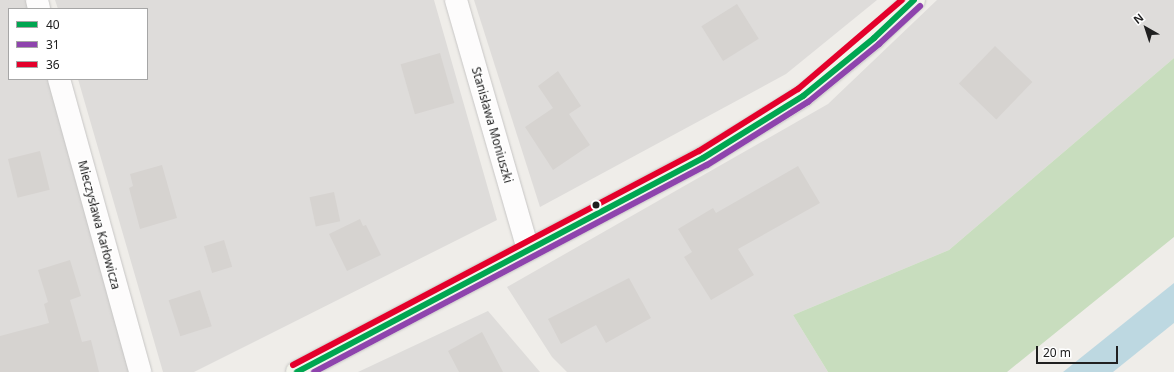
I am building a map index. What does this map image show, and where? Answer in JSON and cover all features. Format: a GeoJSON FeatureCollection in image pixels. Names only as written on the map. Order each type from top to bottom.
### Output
{"type":"FeatureCollection","features":[{"type":"Feature","properties":{"kind":"street","name":"Stanisława Moniuszki"},"geometry":{"type":"LineString","coordinates":[[456,0],[528,250]]}},
{"type":"Feature","properties":{"kind":"street"},"geometry":{"type":"LineString","coordinates":[[297,372],[703,158],[802,96],[874,38],[914,0]]}},
{"type":"Feature","properties":{"kind":"street","name":"Mieczysława Karłowicza"},"geometry":{"type":"LineString","coordinates":[[59,80],[140,372]]}},
{"type":"Feature","properties":{"kind":"shaded area"},"geometry":{"type":"Polygon","coordinates":[[[0,0],[26,0],[28,8],[8,8],[8,80],[48,80],[129,372],[0,372],[0,0]]]}},
{"type":"Feature","properties":{"kind":"shaded area"},"geometry":{"type":"Polygon","coordinates":[[[55,0],[434,0],[497,220],[194,372],[163,372],[78,80],[148,80],[148,8],[58,8],[55,0]]]}},
{"type":"Feature","properties":{"kind":"shaded area"},"geometry":{"type":"Polygon","coordinates":[[[474,0],[877,0],[786,74],[540,207],[474,0]]]}},
{"type":"Feature","properties":{"kind":"shaded area"},"geometry":{"type":"Polygon","coordinates":[[[937,0],[1174,0],[1174,58],[949,250],[793,315],[828,372],[567,372],[552,357],[507,287],[828,104],[937,0]]]}},
{"type":"Feature","properties":{"kind":"shaded area"},"geometry":{"type":"Polygon","coordinates":[[[488,311],[540,372],[358,372],[488,311]]]}},
{"type":"Feature","properties":{"kind":"green space"},"geometry":{"type":"Polygon","coordinates":[[[1174,58],[1174,237],[1007,372],[828,372],[793,315],[949,250],[1174,58]]]}},
{"type":"Feature","properties":{"kind":"water"},"geometry":{"type":"Polygon","coordinates":[[[1174,283],[1174,323],[1113,372],[1063,372],[1174,283]]]}},
{"type":"Feature","properties":{"kind":"building"},"geometry":{"type":"Polygon","coordinates":[[[737,4],[759,39],[723,61],[701,26],[737,4]]]}},
{"type":"Feature","properties":{"kind":"building"},"geometry":{"type":"Polygon","coordinates":[[[995,46],[1032,82],[996,120],[959,83],[995,46]]]}},
{"type":"Feature","properties":{"kind":"building"},"geometry":{"type":"Polygon","coordinates":[[[440,53],[454,103],[415,114],[401,64],[440,53]]]}},
{"type":"Feature","properties":{"kind":"building"},"geometry":{"type":"Polygon","coordinates":[[[558,71],[581,106],[569,114],[590,145],[553,170],[525,127],[553,108],[538,86],[558,71]]]}},
{"type":"Feature","properties":{"kind":"building"},"geometry":{"type":"Polygon","coordinates":[[[40,151],[50,190],[18,198],[8,159],[40,151]]]}},
{"type":"Feature","properties":{"kind":"building"},"geometry":{"type":"Polygon","coordinates":[[[162,165],[177,218],[140,229],[129,188],[133,186],[130,174],[162,165]]]}},
{"type":"Feature","properties":{"kind":"building"},"geometry":{"type":"Polygon","coordinates":[[[798,166],[820,203],[738,249],[754,275],[711,300],[684,257],[692,252],[678,229],[713,208],[716,213],[798,166]]]}},
{"type":"Feature","properties":{"kind":"building"},"geometry":{"type":"Polygon","coordinates":[[[334,192],[340,221],[316,227],[310,197],[334,192]]]}},
{"type":"Feature","properties":{"kind":"building"},"geometry":{"type":"Polygon","coordinates":[[[360,219],[363,226],[366,225],[381,255],[347,271],[329,234],[360,219]]]}},
{"type":"Feature","properties":{"kind":"building"},"geometry":{"type":"Polygon","coordinates":[[[224,240],[232,267],[212,273],[204,246],[224,240]]]}},
{"type":"Feature","properties":{"kind":"building"},"geometry":{"type":"Polygon","coordinates":[[[70,260],[81,296],[70,300],[82,342],[91,340],[99,372],[0,372],[0,336],[49,323],[44,304],[48,302],[38,270],[70,260]]]}},
{"type":"Feature","properties":{"kind":"building"},"geometry":{"type":"Polygon","coordinates":[[[629,278],[651,318],[606,343],[596,325],[561,344],[548,319],[629,278]]]}},
{"type":"Feature","properties":{"kind":"building"},"geometry":{"type":"Polygon","coordinates":[[[200,290],[212,326],[180,336],[169,300],[200,290]]]}},
{"type":"Feature","properties":{"kind":"building"},"geometry":{"type":"Polygon","coordinates":[[[482,332],[503,372],[459,372],[448,351],[482,332]]]}},
{"type":"Feature","properties":{"kind":"transit line","name":"36"},"geometry":{"type":"LineString","coordinates":[[293,365],[699,151],[798,89],[902,0]]}},
{"type":"Feature","properties":{"kind":"transit line","name":"40"},"geometry":{"type":"LineString","coordinates":[[297,372],[703,158],[803,96],[874,38],[914,0]]}},
{"type":"Feature","properties":{"kind":"transit line","name":"31"},"geometry":{"type":"LineString","coordinates":[[314,372],[707,165],[808,102],[879,44],[920,6]]}}]}
